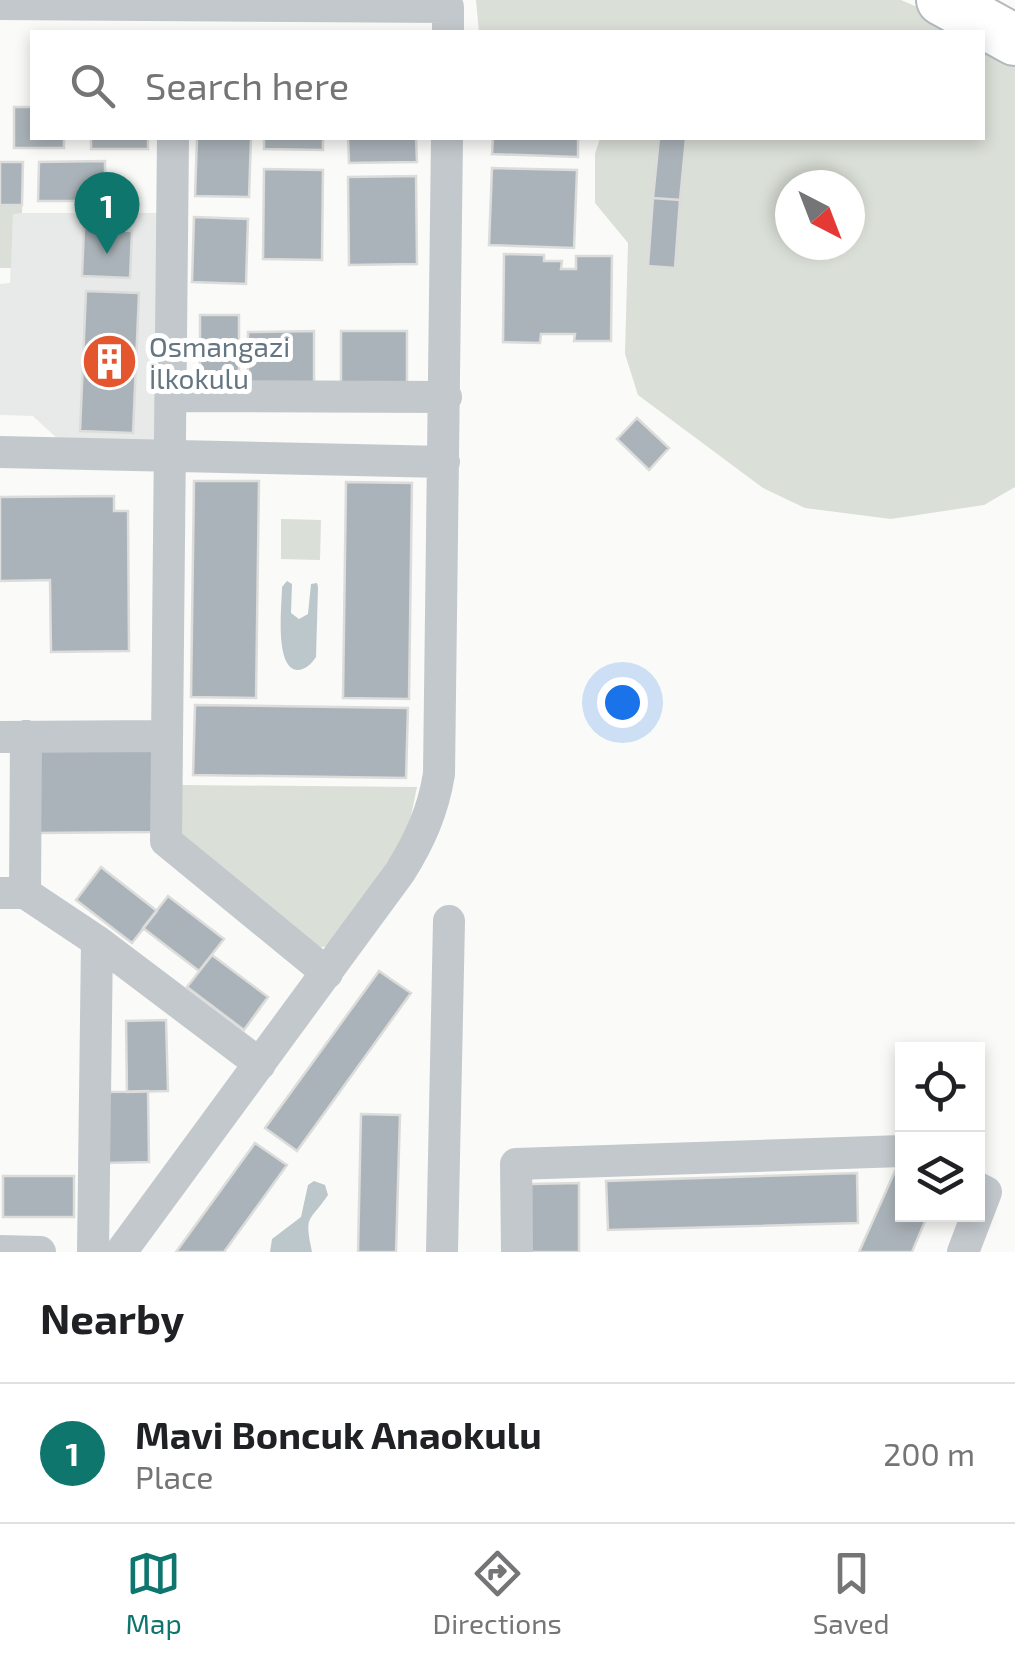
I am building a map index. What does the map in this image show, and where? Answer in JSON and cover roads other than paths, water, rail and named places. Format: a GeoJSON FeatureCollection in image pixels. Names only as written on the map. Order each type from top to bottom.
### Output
{"type":"FeatureCollection","features":[{"type":"Feature","properties":{"kind":"highway"},"geometry":{"type":"LineString","coordinates":[[942,0],[1015,40]]}},
{"type":"Feature","properties":{"kind":"highway"},"geometry":{"type":"LineString","coordinates":[[999,0],[1015,8]]}},
{"type":"Feature","properties":{"kind":"street"},"geometry":{"type":"LineString","coordinates":[[0,4],[173,20],[448,6],[448,30]]}},
{"type":"Feature","properties":{"kind":"street"},"geometry":{"type":"LineString","coordinates":[[173,140],[166,841],[327,973]]}},
{"type":"Feature","properties":{"kind":"street"},"geometry":{"type":"LineString","coordinates":[[122,1252],[400,872],[422,833],[434,800],[438,774],[446,397],[448,140]]}},
{"type":"Feature","properties":{"kind":"street"},"geometry":{"type":"LineString","coordinates":[[172,396],[446,397]]}},
{"type":"Feature","properties":{"kind":"street"},"geometry":{"type":"LineString","coordinates":[[0,452],[444,462]]}},
{"type":"Feature","properties":{"kind":"street"},"geometry":{"type":"LineString","coordinates":[[165,736],[13,736],[13,893],[97,941],[260,1064]]}},
{"type":"Feature","properties":{"kind":"street"},"geometry":{"type":"LineString","coordinates":[[442,1252],[450,921]]}},
{"type":"Feature","properties":{"kind":"street"},"geometry":{"type":"LineString","coordinates":[[93,1252],[97,941]]}},
{"type":"Feature","properties":{"kind":"street"},"geometry":{"type":"LineString","coordinates":[[517,1252],[516,1164],[895,1150]]}},
{"type":"Feature","properties":{"kind":"street"},"geometry":{"type":"LineString","coordinates":[[963,1252],[974,1222]]}},
{"type":"Feature","properties":{"kind":"street"},"geometry":{"type":"LineString","coordinates":[[0,1251],[40,1252]]}},
{"type":"Feature","properties":{"kind":"place","name":"Mavi Boncuk Anaokulu"},"geometry":{"type":"Point","coordinates":[107,254]}},
{"type":"Feature","properties":{"kind":"place","name":"Osmangazi İlkokulu"},"geometry":{"type":"Point","coordinates":[110,362]}}]}
